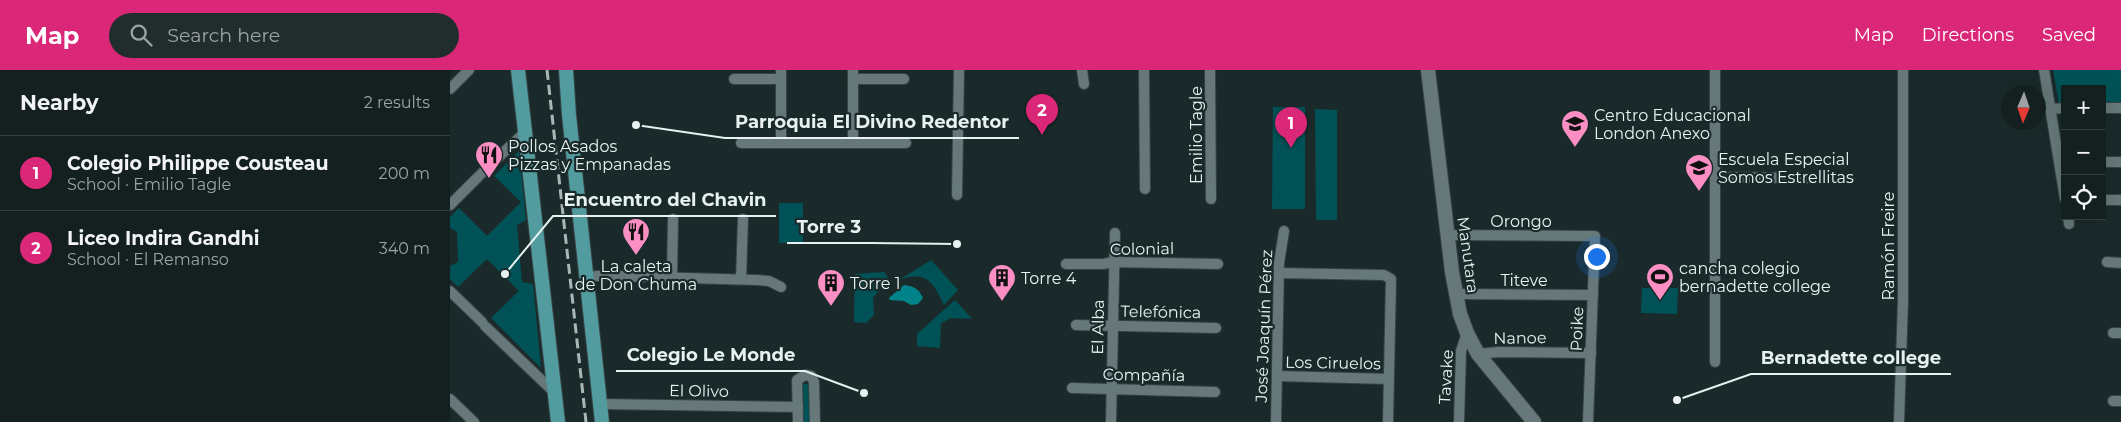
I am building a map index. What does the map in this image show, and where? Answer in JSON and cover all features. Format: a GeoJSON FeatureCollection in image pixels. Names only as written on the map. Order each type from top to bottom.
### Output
{"type":"FeatureCollection","features":[{"type":"Feature","properties":{"kind":"main road"},"geometry":{"type":"LineString","coordinates":[[518,70],[558,422]]}},
{"type":"Feature","properties":{"kind":"main road"},"geometry":{"type":"LineString","coordinates":[[566,70],[602,422]]}},
{"type":"Feature","properties":{"kind":"main road","name":"Manutara"},"geometry":{"type":"LineString","coordinates":[[1428,70],[1455,294],[1467,333],[1478,354],[1534,422]]}},
{"type":"Feature","properties":{"kind":"street"},"geometry":{"type":"LineString","coordinates":[[450,89],[469,70]]}},
{"type":"Feature","properties":{"kind":"street"},"geometry":{"type":"LineString","coordinates":[[957,195],[959,70]]}},
{"type":"Feature","properties":{"kind":"street"},"geometry":{"type":"LineString","coordinates":[[1082,70],[1084,84]]}},
{"type":"Feature","properties":{"kind":"street"},"geometry":{"type":"LineString","coordinates":[[1144,70],[1145,189]]}},
{"type":"Feature","properties":{"kind":"street","name":"Emilio Tagle"},"geometry":{"type":"LineString","coordinates":[[1210,70],[1211,199]]}},
{"type":"Feature","properties":{"kind":"street"},"geometry":{"type":"LineString","coordinates":[[1715,70],[1716,362]]}},
{"type":"Feature","properties":{"kind":"street","name":"Ramón Freire"},"geometry":{"type":"LineString","coordinates":[[1899,422],[1903,300],[1903,70]]}},
{"type":"Feature","properties":{"kind":"street"},"geometry":{"type":"LineString","coordinates":[[2044,70],[2061,158]]}},
{"type":"Feature","properties":{"kind":"street"},"geometry":{"type":"LineString","coordinates":[[734,79],[781,74],[781,143]]}},
{"type":"Feature","properties":{"kind":"street"},"geometry":{"type":"LineString","coordinates":[[853,143],[853,74],[904,79]]}},
{"type":"Feature","properties":{"kind":"street"},"geometry":{"type":"LineString","coordinates":[[2050,108],[2061,108]]}},
{"type":"Feature","properties":{"kind":"street"},"geometry":{"type":"LineString","coordinates":[[2106,108],[2121,108]]}},
{"type":"Feature","properties":{"kind":"street"},"geometry":{"type":"LineString","coordinates":[[450,205],[526,130]]}},
{"type":"Feature","properties":{"kind":"street"},"geometry":{"type":"LineString","coordinates":[[741,143],[906,143]]}},
{"type":"Feature","properties":{"kind":"street"},"geometry":{"type":"LineString","coordinates":[[2106,162],[2121,162]]}},
{"type":"Feature","properties":{"kind":"street"},"geometry":{"type":"LineString","coordinates":[[1715,177],[1808,178]]}},
{"type":"Feature","properties":{"kind":"street"},"geometry":{"type":"LineString","coordinates":[[2106,200],[2121,200]]}},
{"type":"Feature","properties":{"kind":"street"},"geometry":{"type":"LineString","coordinates":[[672,278],[673,219]]}},
{"type":"Feature","properties":{"kind":"street"},"geometry":{"type":"LineString","coordinates":[[741,279],[743,219]]}},
{"type":"Feature","properties":{"kind":"street","name":"José Joaquín Pérez"},"geometry":{"type":"LineString","coordinates":[[1276,422],[1279,273],[1284,231]]}},
{"type":"Feature","properties":{"kind":"street","name":"El Alba"},"geometry":{"type":"LineString","coordinates":[[1111,422],[1115,233]]}},
{"type":"Feature","properties":{"kind":"street","name":"Orongo"},"geometry":{"type":"LineString","coordinates":[[1447,235],[1595,236]]}},
{"type":"Feature","properties":{"kind":"street","name":"Poike"},"geometry":{"type":"LineString","coordinates":[[1588,422],[1595,236]]}},
{"type":"Feature","properties":{"kind":"street","name":"Colonial"},"geometry":{"type":"LineString","coordinates":[[1066,264],[1103,264],[1114,262],[1218,264]]}},
{"type":"Feature","properties":{"kind":"street"},"geometry":{"type":"LineString","coordinates":[[2107,262],[2121,262]]}},
{"type":"Feature","properties":{"kind":"street"},"geometry":{"type":"LineString","coordinates":[[1279,273],[1384,275],[1389,277],[1392,284],[1388,422]]}},
{"type":"Feature","properties":{"kind":"street"},"geometry":{"type":"LineString","coordinates":[[586,279],[596,276],[769,280],[781,287]]}},
{"type":"Feature","properties":{"kind":"street"},"geometry":{"type":"LineString","coordinates":[[450,290],[555,393]]}},
{"type":"Feature","properties":{"kind":"street","name":"Titeve"},"geometry":{"type":"LineString","coordinates":[[1455,294],[1593,295]]}},
{"type":"Feature","properties":{"kind":"street","name":"Telefónica"},"geometry":{"type":"LineString","coordinates":[[1076,325],[1216,328]]}},
{"type":"Feature","properties":{"kind":"street","name":"Tavake"},"geometry":{"type":"LineString","coordinates":[[1459,422],[1461,351],[1467,333]]}},
{"type":"Feature","properties":{"kind":"street","name":"Nanoe"},"geometry":{"type":"LineString","coordinates":[[1478,354],[1498,352],[1591,353]]}},
{"type":"Feature","properties":{"kind":"street"},"geometry":{"type":"LineString","coordinates":[[798,422],[797,380],[802,376],[808,375],[814,382],[815,422]]}},
{"type":"Feature","properties":{"kind":"street","name":"Los Ciruelos"},"geometry":{"type":"LineString","coordinates":[[1277,376],[1389,379]]}},
{"type":"Feature","properties":{"kind":"street","name":"Compañía"},"geometry":{"type":"LineString","coordinates":[[1072,388],[1215,392]]}},
{"type":"Feature","properties":{"kind":"street"},"geometry":{"type":"LineString","coordinates":[[450,399],[474,422]]}},
{"type":"Feature","properties":{"kind":"street","name":"El Olivo"},"geometry":{"type":"LineString","coordinates":[[600,404],[798,407]]}},
{"type":"Feature","properties":{"kind":"street"},"geometry":{"type":"LineString","coordinates":[[548,422],[558,422]]}},
{"type":"Feature","properties":{"kind":"shaded area"},"geometry":{"type":"Polygon","coordinates":[[[2053,70],[2121,70],[2121,102],[2106,103],[2106,85],[2061,85],[2061,104],[2059,104],[2053,70]]]}},
{"type":"Feature","properties":{"kind":"shaded area"},"geometry":{"type":"Polygon","coordinates":[[[1273,107],[1305,107],[1305,209],[1272,209],[1273,107]]]}},
{"type":"Feature","properties":{"kind":"shaded area"},"geometry":{"type":"Polygon","coordinates":[[[1315,109],[1337,110],[1337,220],[1316,220],[1315,109]]]}},
{"type":"Feature","properties":{"kind":"shaded area"},"geometry":{"type":"Polygon","coordinates":[[[519,151],[526,220],[517,225],[522,282],[533,284],[541,368],[491,318],[519,291],[487,259],[458,287],[450,279],[450,266],[458,262],[457,232],[450,228],[450,217],[459,208],[487,236],[521,202],[494,176],[519,151]]]}},
{"type":"Feature","properties":{"kind":"shaded area"},"geometry":{"type":"Polygon","coordinates":[[[779,203],[803,203],[803,243],[779,243],[779,203]]]}},
{"type":"Feature","properties":{"kind":"shaded area"},"geometry":{"type":"Polygon","coordinates":[[[931,260],[958,290],[944,305],[932,284],[923,277],[916,276],[899,280],[931,260]]]}},
{"type":"Feature","properties":{"kind":"shaded area"},"geometry":{"type":"Polygon","coordinates":[[[884,272],[889,279],[873,298],[874,315],[866,323],[854,322],[855,274],[884,272]]]}},
{"type":"Feature","properties":{"kind":"shaded area"},"geometry":{"type":"Polygon","coordinates":[[[904,285],[913,287],[920,292],[923,298],[918,304],[911,305],[904,301],[890,300],[889,298],[904,285]]]}},
{"type":"Feature","properties":{"kind":"shaded area","name":"cancha colegio bernadette college"},"geometry":{"type":"Polygon","coordinates":[[[1642,288],[1678,288],[1677,314],[1641,313],[1642,288]]]}},
{"type":"Feature","properties":{"kind":"shaded area"},"geometry":{"type":"Polygon","coordinates":[[[955,300],[972,319],[951,318],[941,323],[940,348],[917,346],[917,334],[955,300]]]}},
{"type":"Feature","properties":{"kind":"shaded area"},"geometry":{"type":"Polygon","coordinates":[[[800,383],[811,385],[812,422],[801,422],[800,383]]]}},
{"type":"Feature","properties":{"kind":"railway"},"geometry":{"type":"LineString","coordinates":[[547,70],[586,422]]}},
{"type":"Feature","properties":{"kind":"place","name":"Parroquia El Divino Redentor"},"geometry":{"type":"Point","coordinates":[636,125]}},
{"type":"Feature","properties":{"kind":"place","name":"Liceo Indira Gandhi"},"geometry":{"type":"Point","coordinates":[1042,135]}},
{"type":"Feature","properties":{"kind":"place","name":"Colegio Philippe Cousteau"},"geometry":{"type":"Point","coordinates":[1291,148]}},
{"type":"Feature","properties":{"kind":"place","name":"Centro Educacional London Anexo"},"geometry":{"type":"Point","coordinates":[1575,148]}},
{"type":"Feature","properties":{"kind":"place","name":"Pollos Asados Pizzas y Empanadas"},"geometry":{"type":"Point","coordinates":[489,179]}},
{"type":"Feature","properties":{"kind":"place","name":"Escuela Especial Somos Estrellitas"},"geometry":{"type":"Point","coordinates":[1699,192]}},
{"type":"Feature","properties":{"kind":"place","name":"Torre 3"},"geometry":{"type":"Point","coordinates":[957,244]}},
{"type":"Feature","properties":{"kind":"place","name":"La caleta de Don Chuma"},"geometry":{"type":"Point","coordinates":[636,256]}},
{"type":"Feature","properties":{"kind":"place","name":"Encuentro del Chavin"},"geometry":{"type":"Point","coordinates":[505,274]}},
{"type":"Feature","properties":{"kind":"place","name":"cancha colegio bernadette college"},"geometry":{"type":"Point","coordinates":[1660,301]}},
{"type":"Feature","properties":{"kind":"place","name":"Torre 4"},"geometry":{"type":"Point","coordinates":[1002,302]}},
{"type":"Feature","properties":{"kind":"place","name":"Torre 1"},"geometry":{"type":"Point","coordinates":[831,307]}},
{"type":"Feature","properties":{"kind":"place","name":"Colegio Le Monde"},"geometry":{"type":"Point","coordinates":[864,393]}},
{"type":"Feature","properties":{"kind":"place","name":"Bernadette college"},"geometry":{"type":"Point","coordinates":[1677,400]}}]}
